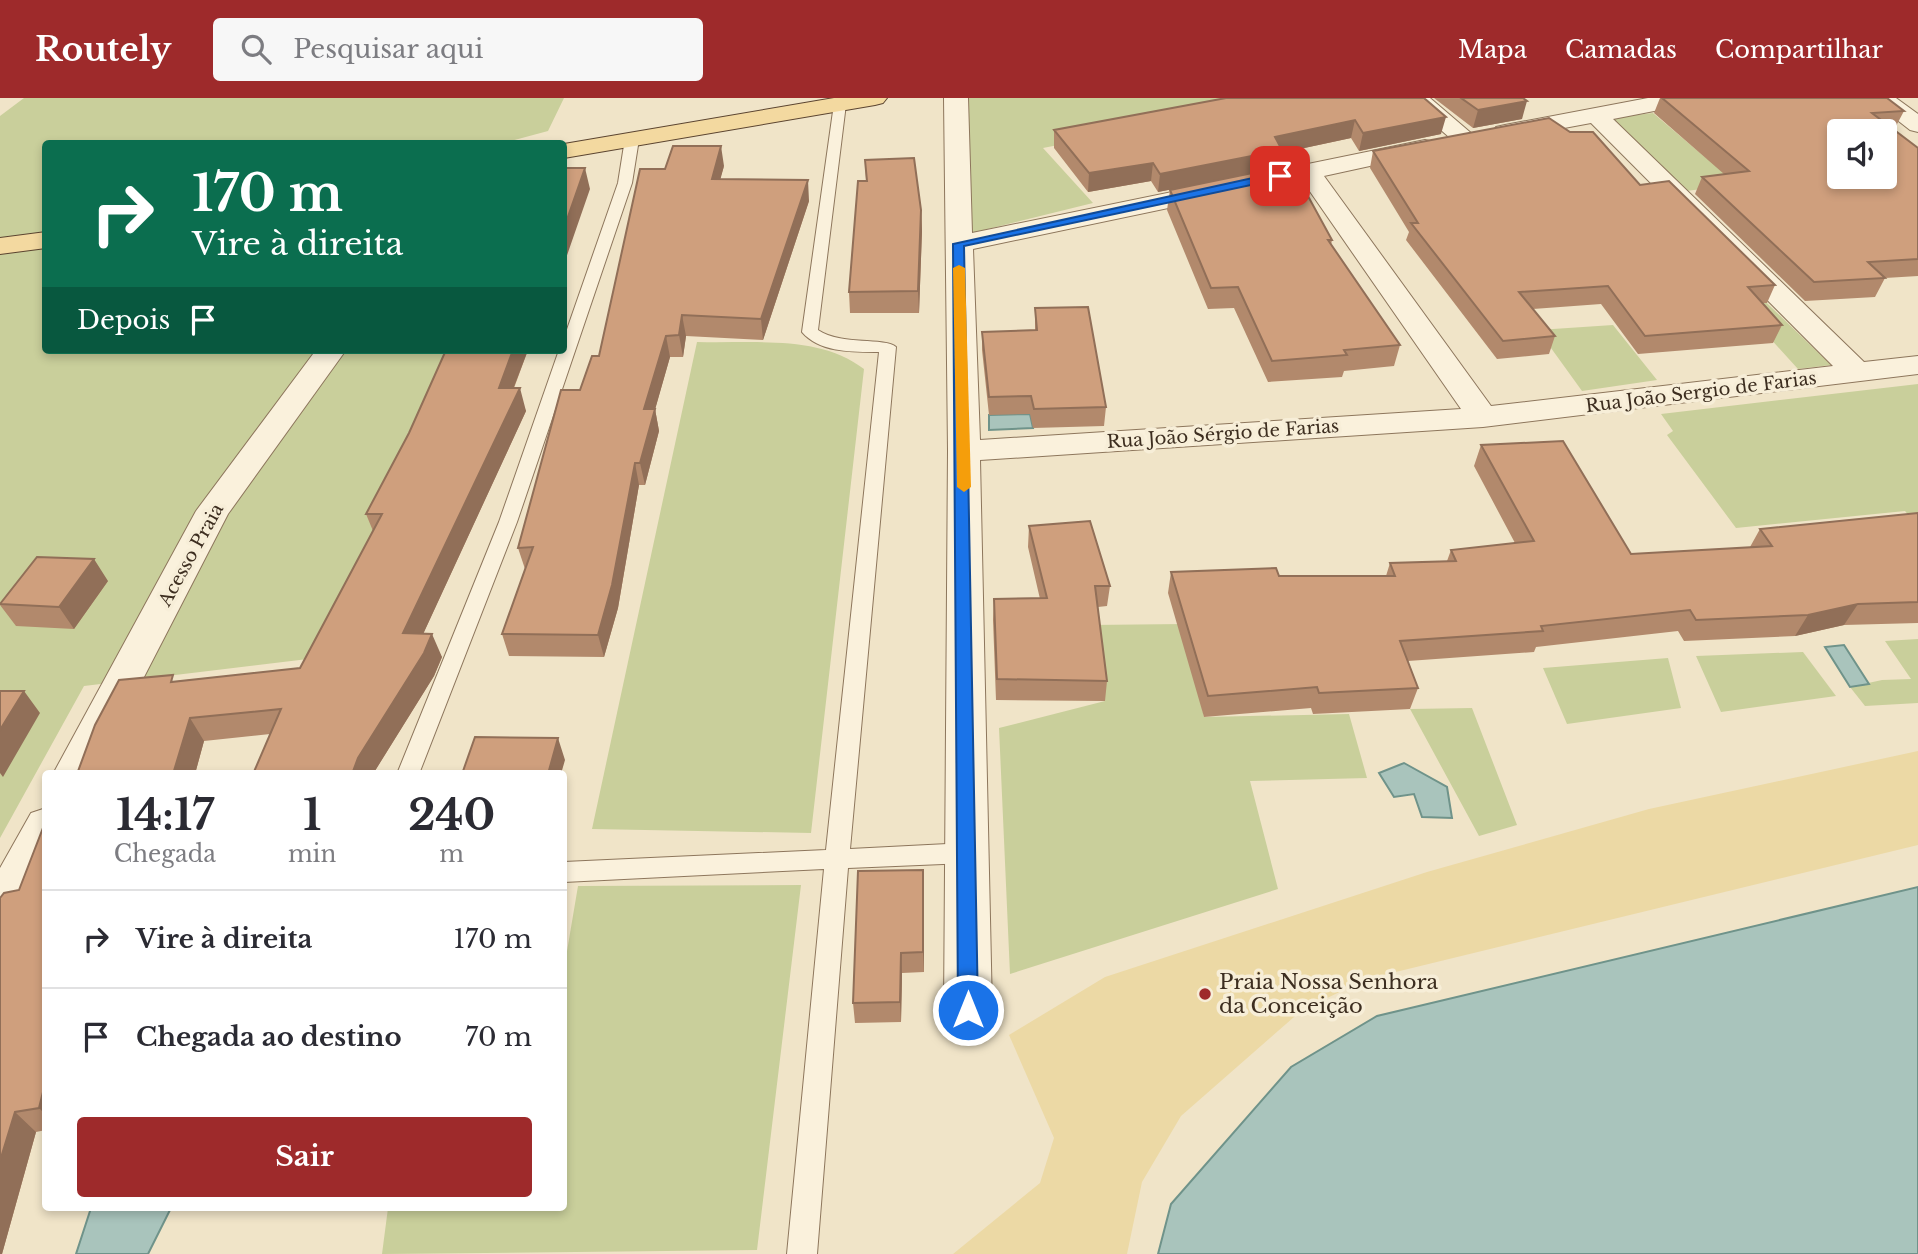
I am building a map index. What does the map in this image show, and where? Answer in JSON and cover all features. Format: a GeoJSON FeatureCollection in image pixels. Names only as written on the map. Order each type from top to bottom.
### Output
{"type":"FeatureCollection","features":[{"type":"Feature","properties":{"kind":"main road"},"geometry":{"type":"LineString","coordinates":[[567,150],[840,101],[875,98]]}},
{"type":"Feature","properties":{"kind":"main road"},"geometry":{"type":"LineString","coordinates":[[0,246],[42,241]]}},
{"type":"Feature","properties":{"kind":"street"},"geometry":{"type":"LineString","coordinates":[[956,98],[964,451],[968,1010]]}},
{"type":"Feature","properties":{"kind":"street"},"geometry":{"type":"LineString","coordinates":[[1416,98],[1466,139]]}},
{"type":"Feature","properties":{"kind":"street"},"geometry":{"type":"LineString","coordinates":[[959,244],[1307,170],[1685,98]]}},
{"type":"Feature","properties":{"kind":"street"},"geometry":{"type":"LineString","coordinates":[[1881,98],[1918,125]]}},
{"type":"Feature","properties":{"kind":"street"},"geometry":{"type":"LineString","coordinates":[[1596,116],[1857,373]]}},
{"type":"Feature","properties":{"kind":"street"},"geometry":{"type":"LineString","coordinates":[[1307,170],[1483,417]]}},
{"type":"Feature","properties":{"kind":"street","name":"Acesso Praia"},"geometry":{"type":"LineString","coordinates":[[75,770],[213,511],[328,354]]}},
{"type":"Feature","properties":{"kind":"street","name":"Rua João Sergio de Farias"},"geometry":{"type":"LineString","coordinates":[[1483,417],[1918,365]]}},
{"type":"Feature","properties":{"kind":"street","name":"Rua João Sérgio de Farias"},"geometry":{"type":"LineString","coordinates":[[964,451],[1483,417]]}},
{"type":"Feature","properties":{"kind":"street"},"geometry":{"type":"LineString","coordinates":[[0,910],[42,832]]}},
{"type":"Feature","properties":{"kind":"lane"},"geometry":{"type":"LineString","coordinates":[[803,1254],[837,860],[888,347],[838,346],[822,341],[810,332],[840,101]]}},
{"type":"Feature","properties":{"kind":"lane"},"geometry":{"type":"LineString","coordinates":[[567,352],[625,183],[632,139]]}},
{"type":"Feature","properties":{"kind":"lane"},"geometry":{"type":"LineString","coordinates":[[410,770],[508,523],[566,354]]}},
{"type":"Feature","properties":{"kind":"lane"},"geometry":{"type":"LineString","coordinates":[[567,872],[967,853]]}},
{"type":"Feature","properties":{"kind":"green space"},"geometry":{"type":"Polygon","coordinates":[[[24,98],[564,98],[548,131],[514,140],[42,140],[42,238],[0,245],[0,116],[24,98]]]}},
{"type":"Feature","properties":{"kind":"green space"},"geometry":{"type":"Polygon","coordinates":[[[968,98],[1296,98],[1043,148],[1093,203],[972,233],[968,98]]]}},
{"type":"Feature","properties":{"kind":"green space"},"geometry":{"type":"Polygon","coordinates":[[[1653,113],[1706,158],[1742,184],[1686,191],[1611,118],[1653,113]]]}},
{"type":"Feature","properties":{"kind":"green space"},"geometry":{"type":"Polygon","coordinates":[[[42,248],[42,354],[458,354],[316,658],[84,686],[0,838],[0,254],[42,248]]]}},
{"type":"Feature","properties":{"kind":"green space"},"geometry":{"type":"Polygon","coordinates":[[[1737,274],[1831,365],[1798,369],[1730,294],[1737,274]]]}},
{"type":"Feature","properties":{"kind":"green space"},"geometry":{"type":"Polygon","coordinates":[[[1613,325],[1657,380],[1582,391],[1538,330],[1613,325]]]}},
{"type":"Feature","properties":{"kind":"green space"},"geometry":{"type":"Polygon","coordinates":[[[697,342],[762,342],[806,346],[827,350],[864,369],[811,833],[592,829],[697,342]]]}},
{"type":"Feature","properties":{"kind":"green space"},"geometry":{"type":"Polygon","coordinates":[[[1918,384],[1918,526],[1905,511],[1736,528],[1667,435],[1673,431],[1661,414],[1918,384]]]}},
{"type":"Feature","properties":{"kind":"green space"},"geometry":{"type":"Polygon","coordinates":[[[1184,624],[1204,717],[1349,714],[1367,778],[1250,781],[1278,889],[1010,974],[999,728],[1105,701],[1090,625],[1184,624]]]}},
{"type":"Feature","properties":{"kind":"green space"},"geometry":{"type":"Polygon","coordinates":[[[1918,639],[1918,703],[1865,706],[1850,687],[1882,680],[1911,679],[1885,641],[1918,639]]]}},
{"type":"Feature","properties":{"kind":"green space"},"geometry":{"type":"Polygon","coordinates":[[[1803,652],[1836,696],[1721,712],[1696,656],[1803,652]]]}},
{"type":"Feature","properties":{"kind":"green space"},"geometry":{"type":"Polygon","coordinates":[[[1668,658],[1681,708],[1567,724],[1543,668],[1668,658]]]}},
{"type":"Feature","properties":{"kind":"green space"},"geometry":{"type":"Polygon","coordinates":[[[1472,708],[1517,825],[1479,836],[1410,709],[1472,708]]]}},
{"type":"Feature","properties":{"kind":"green space"},"geometry":{"type":"Polygon","coordinates":[[[801,885],[757,1250],[382,1254],[388,1211],[567,1211],[567,951],[578,886],[801,885]]]}},
{"type":"Feature","properties":{"kind":"sand","name":"Praia Nossa Senhora da Conceição"},"geometry":{"type":"Polygon","coordinates":[[[1918,751],[1918,845],[1367,979],[1302,1010],[1181,1116],[1142,1182],[1127,1254],[953,1254],[1040,1183],[1054,1138],[1009,1035],[1105,977],[1427,872],[1649,809],[1918,751]]]}},
{"type":"Feature","properties":{"kind":"water"},"geometry":{"type":"Polygon","coordinates":[[[1030,414],[1033,428],[989,430],[989,415],[1030,414]]]}},
{"type":"Feature","properties":{"kind":"water"},"geometry":{"type":"Polygon","coordinates":[[[1844,645],[1869,684],[1850,687],[1825,647],[1844,645]]]}},
{"type":"Feature","properties":{"kind":"water"},"geometry":{"type":"Polygon","coordinates":[[[1404,763],[1447,787],[1452,818],[1422,817],[1414,794],[1394,797],[1379,773],[1404,763]]]}},
{"type":"Feature","properties":{"kind":"water"},"geometry":{"type":"Polygon","coordinates":[[[1918,887],[1918,1254],[1158,1254],[1171,1204],[1291,1067],[1377,1016],[1918,887]]]}},
{"type":"Feature","properties":{"kind":"water"},"geometry":{"type":"Polygon","coordinates":[[[90,1211],[170,1211],[148,1254],[76,1254],[90,1211]]]}},
{"type":"Feature","properties":{"kind":"building"},"geometry":{"type":"Polygon","coordinates":[[[1226,98],[1424,98],[1446,117],[1363,133],[1355,120],[1275,137],[1282,150],[1160,174],[1153,163],[1089,173],[1054,130],[1226,98]]]}},
{"type":"Feature","properties":{"kind":"building"},"geometry":{"type":"Polygon","coordinates":[[[1461,98],[1523,98],[1527,101],[1478,110],[1461,98]]]}},
{"type":"Feature","properties":{"kind":"building"},"geometry":{"type":"Polygon","coordinates":[[[1662,98],[1887,98],[1904,111],[1872,113],[1880,119],[1827,119],[1827,189],[1897,189],[1897,132],[1918,148],[1918,259],[1868,262],[1885,278],[1814,282],[1702,177],[1749,171],[1662,98]]]}},
{"type":"Feature","properties":{"kind":"building"},"geometry":{"type":"Polygon","coordinates":[[[1549,118],[1570,132],[1593,132],[1640,185],[1669,181],[1775,285],[1748,287],[1782,325],[1645,336],[1608,286],[1519,292],[1555,336],[1503,341],[1411,223],[1418,223],[1373,151],[1549,118]]]}},
{"type":"Feature","properties":{"kind":"building"},"geometry":{"type":"Polygon","coordinates":[[[673,146],[721,146],[712,179],[808,180],[761,319],[682,315],[679,335],[666,336],[644,409],[655,409],[640,463],[635,463],[612,585],[598,635],[502,634],[533,547],[518,548],[561,390],[580,390],[592,356],[599,356],[640,169],[665,169],[673,146]]]}},
{"type":"Feature","properties":{"kind":"building"},"geometry":{"type":"Polygon","coordinates":[[[914,158],[921,210],[918,291],[849,292],[858,181],[867,181],[865,160],[914,158]]]}},
{"type":"Feature","properties":{"kind":"building"},"geometry":{"type":"Polygon","coordinates":[[[1291,165],[1332,240],[1328,240],[1400,345],[1344,350],[1347,355],[1272,361],[1238,287],[1211,288],[1170,190],[1291,165]]]}},
{"type":"Feature","properties":{"kind":"building"},"geometry":{"type":"Polygon","coordinates":[[[567,168],[585,168],[567,219],[567,168]]]}},
{"type":"Feature","properties":{"kind":"building"},"geometry":{"type":"Polygon","coordinates":[[[1088,307],[1106,407],[1034,409],[1031,396],[989,397],[982,332],[1037,330],[1035,308],[1088,307]]]}},
{"type":"Feature","properties":{"kind":"building"},"geometry":{"type":"Polygon","coordinates":[[[444,354],[512,354],[499,388],[520,388],[403,633],[432,634],[424,653],[358,758],[354,770],[255,770],[281,709],[190,718],[174,770],[78,770],[95,725],[119,680],[173,675],[171,682],[300,668],[382,514],[366,514],[409,433],[444,354]]]}},
{"type":"Feature","properties":{"kind":"building"},"geometry":{"type":"Polygon","coordinates":[[[1563,441],[1631,554],[1772,546],[1760,529],[1918,513],[1918,602],[1858,604],[1808,615],[1696,620],[1690,610],[1541,626],[1543,631],[1400,641],[1418,688],[1319,693],[1317,687],[1208,696],[1171,572],[1276,568],[1279,576],[1395,576],[1390,563],[1456,561],[1451,550],[1534,541],[1481,445],[1563,441]]]}},
{"type":"Feature","properties":{"kind":"building"},"geometry":{"type":"Polygon","coordinates":[[[1090,521],[1110,586],[1095,586],[1107,681],[997,679],[994,599],[1047,598],[1029,526],[1090,521]]]}},
{"type":"Feature","properties":{"kind":"building"},"geometry":{"type":"Polygon","coordinates":[[[37,557],[94,559],[59,607],[0,604],[37,557]]]}},
{"type":"Feature","properties":{"kind":"building"},"geometry":{"type":"Polygon","coordinates":[[[0,691],[24,691],[0,730],[0,691]]]}},
{"type":"Feature","properties":{"kind":"building"},"geometry":{"type":"Polygon","coordinates":[[[475,737],[558,738],[549,770],[463,770],[475,737]]]}},
{"type":"Feature","properties":{"kind":"building"},"geometry":{"type":"Polygon","coordinates":[[[42,830],[42,1096],[39,1108],[15,1112],[0,1161],[0,898],[4,893],[19,890],[42,830]]]}},
{"type":"Feature","properties":{"kind":"building"},"geometry":{"type":"Polygon","coordinates":[[[923,870],[923,952],[901,953],[900,1002],[853,1003],[858,871],[923,870]]]}},
{"type":"Feature","properties":{"kind":"slow traffic"},"geometry":{"type":"LineString","coordinates":[[959,268],[964,487]]}},
{"type":"Feature","properties":{"kind":"place","name":"Praia Nossa Senhora da Conceição"},"geometry":{"type":"Point","coordinates":[1205,994]}},
{"type":"Feature","properties":{"kind":"route"},"geometry":{"type":"LineString","coordinates":[[968,1010],[964,451],[959,244],[1280,176]]}}]}
